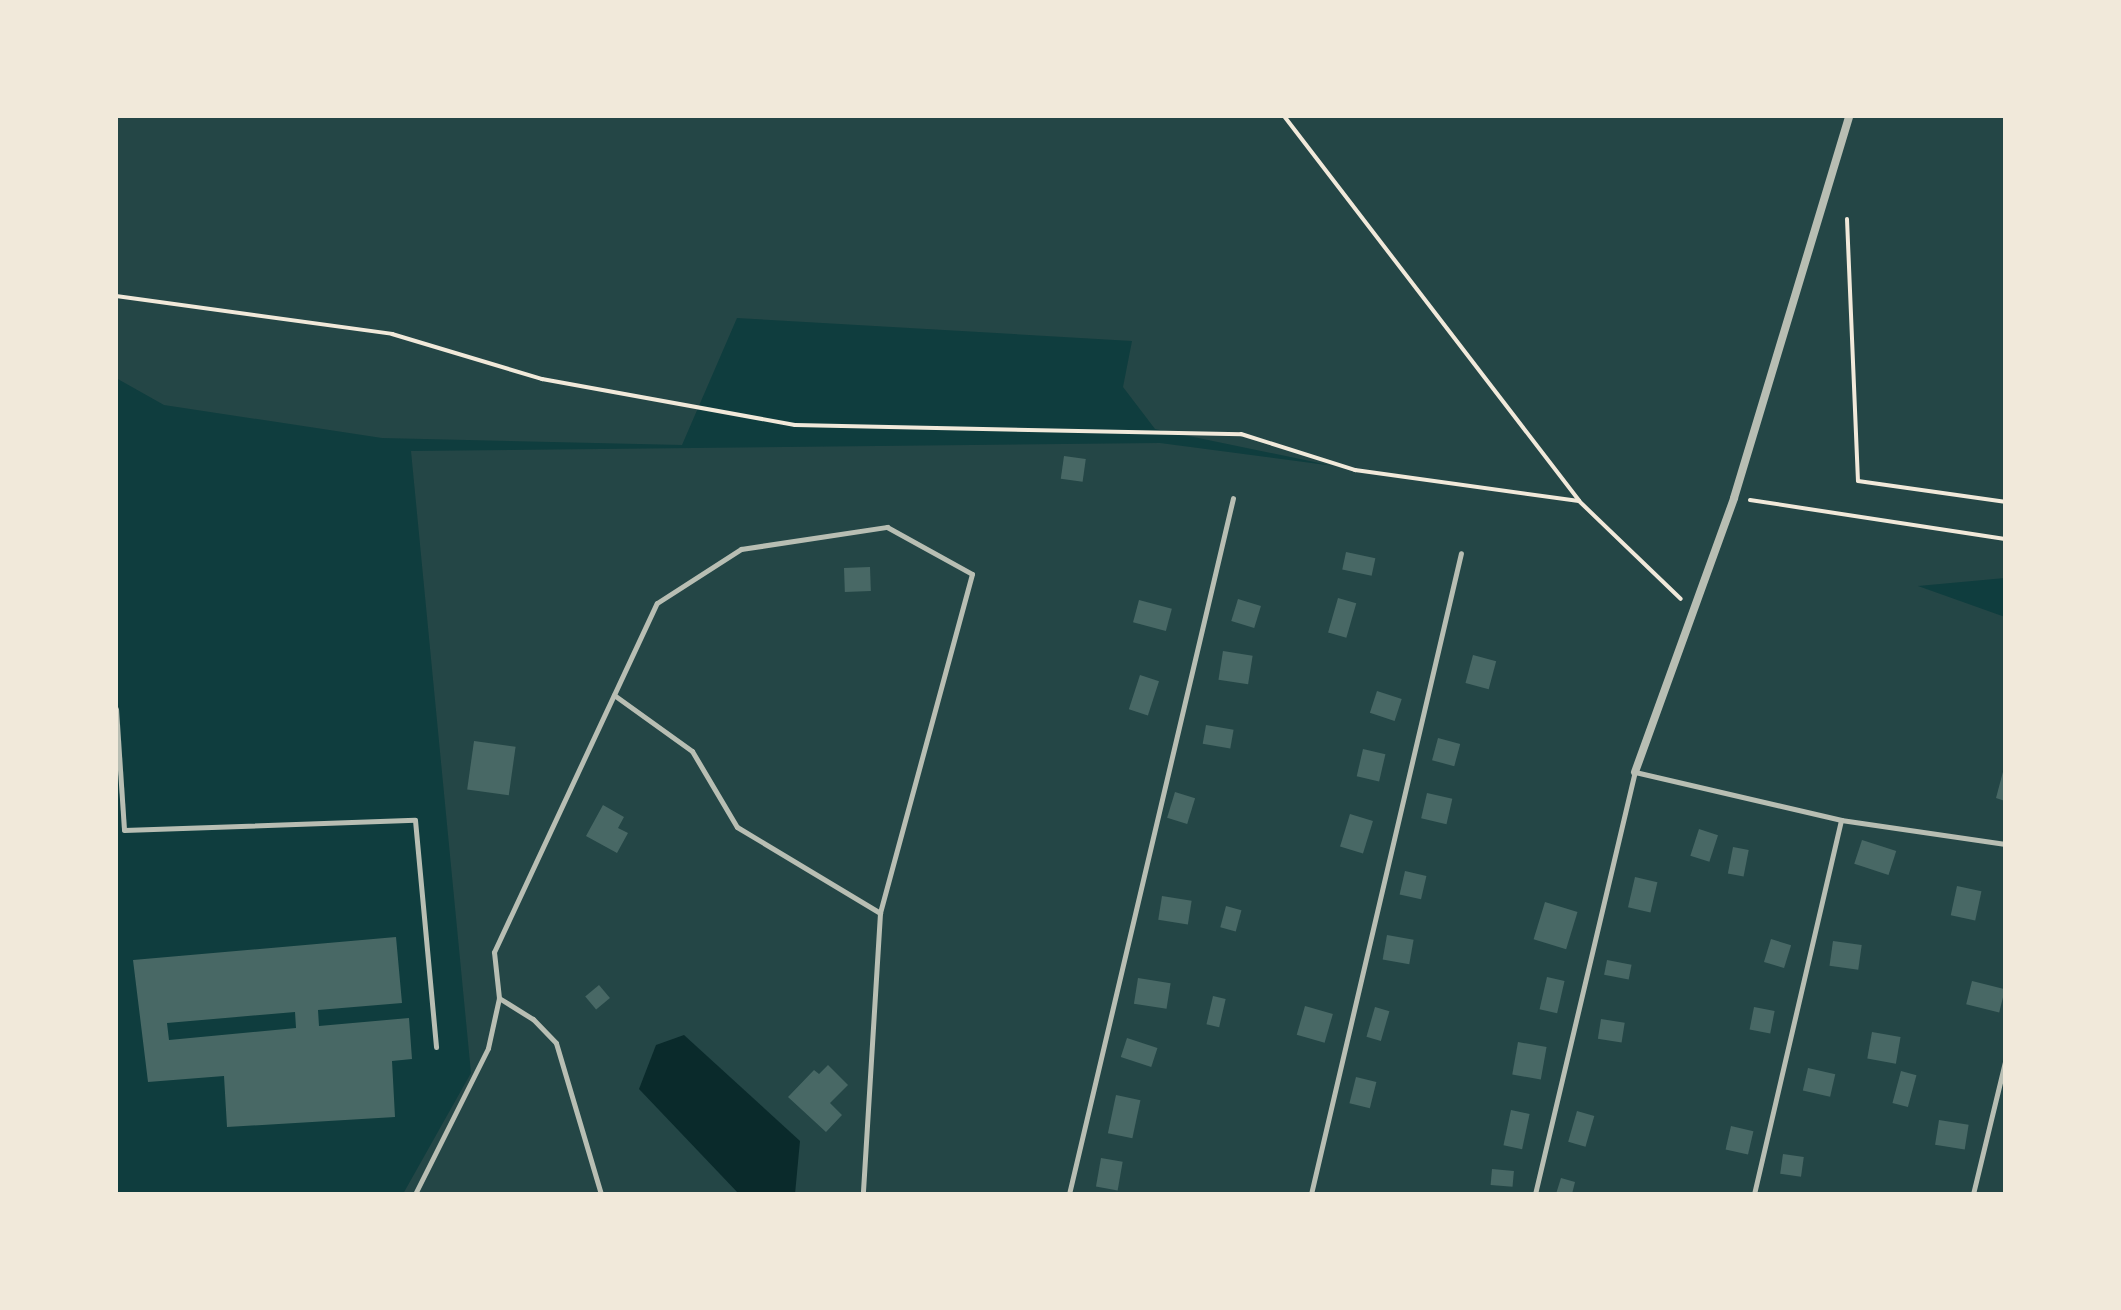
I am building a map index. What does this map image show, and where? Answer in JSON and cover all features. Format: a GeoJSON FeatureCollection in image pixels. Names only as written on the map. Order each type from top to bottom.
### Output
{"type":"FeatureCollection","features":[{"type":"Feature","properties":{"kind":"street"},"geometry":{"type":"LineString","coordinates":[[1635,772],[1734,498],[1849,116]]}},
{"type":"Feature","properties":{"kind":"lane"},"geometry":{"type":"LineString","coordinates":[[1069,1194],[1233,498]]}},
{"type":"Feature","properties":{"kind":"lane"},"geometry":{"type":"LineString","coordinates":[[415,1194],[480,1068],[499,998],[494,952],[657,603],[741,549],[887,527],[972,574],[880,913],[863,1194]]}},
{"type":"Feature","properties":{"kind":"lane"},"geometry":{"type":"LineString","coordinates":[[1311,1194],[1461,553]]}},
{"type":"Feature","properties":{"kind":"lane"},"geometry":{"type":"LineString","coordinates":[[614,695],[692,751],[737,827],[880,913]]}},
{"type":"Feature","properties":{"kind":"lane"},"geometry":{"type":"LineString","coordinates":[[116,709],[124,830],[415,820],[436,1047]]}},
{"type":"Feature","properties":{"kind":"lane"},"geometry":{"type":"LineString","coordinates":[[1535,1194],[1635,772],[1841,820],[2005,844]]}},
{"type":"Feature","properties":{"kind":"lane"},"geometry":{"type":"LineString","coordinates":[[1754,1194],[1841,820]]}},
{"type":"Feature","properties":{"kind":"lane"},"geometry":{"type":"LineString","coordinates":[[499,998],[533,1019],[556,1043],[601,1194]]}},
{"type":"Feature","properties":{"kind":"lane"},"geometry":{"type":"LineString","coordinates":[[1973,1194],[2005,1062]]}},
{"type":"Feature","properties":{"kind":"path"},"geometry":{"type":"LineString","coordinates":[[1284,116],[1579,501],[1692,611]]}},
{"type":"Feature","properties":{"kind":"path"},"geometry":{"type":"LineString","coordinates":[[1847,219],[1858,481],[2005,502]]}},
{"type":"Feature","properties":{"kind":"path"},"geometry":{"type":"LineString","coordinates":[[116,296],[392,334],[542,379],[795,425],[1241,434],[1355,470],[1579,501]]}},
{"type":"Feature","properties":{"kind":"path"},"geometry":{"type":"LineString","coordinates":[[1734,498],[2005,539]]}},
{"type":"Feature","properties":{"kind":"shaded area"},"geometry":{"type":"Polygon","coordinates":[[[116,116],[2005,116],[2005,578],[1918,586],[2005,617],[2005,1194],[403,1194],[471,1073],[411,451],[1160,443],[1334,466],[1155,429],[1123,387],[1132,341],[737,318],[682,445],[382,438],[164,405],[116,378],[116,116]]]}},
{"type":"Feature","properties":{"kind":"shaded area"},"geometry":{"type":"Polygon","coordinates":[[[684,1035],[800,1141],[795,1194],[739,1194],[639,1089],[656,1045],[684,1035]]]}},
{"type":"Feature","properties":{"kind":"building"},"geometry":{"type":"Polygon","coordinates":[[[1064,456],[1086,459],[1083,482],[1061,479],[1064,456]]]}},
{"type":"Feature","properties":{"kind":"building"},"geometry":{"type":"Polygon","coordinates":[[[1346,552],[1375,558],[1372,576],[1342,570],[1346,552]]]}},
{"type":"Feature","properties":{"kind":"building"},"geometry":{"type":"Polygon","coordinates":[[[870,567],[871,591],[845,592],[844,568],[870,567]]]}},
{"type":"Feature","properties":{"kind":"building"},"geometry":{"type":"Polygon","coordinates":[[[1338,598],[1356,603],[1346,638],[1328,633],[1338,598]]]}},
{"type":"Feature","properties":{"kind":"building"},"geometry":{"type":"Polygon","coordinates":[[[1238,599],[1261,606],[1254,628],[1231,621],[1238,599]]]}},
{"type":"Feature","properties":{"kind":"building"},"geometry":{"type":"Polygon","coordinates":[[[1139,600],[1172,609],[1166,631],[1133,622],[1139,600]]]}},
{"type":"Feature","properties":{"kind":"building"},"geometry":{"type":"Polygon","coordinates":[[[1223,651],[1253,656],[1248,684],[1218,680],[1223,651]]]}},
{"type":"Feature","properties":{"kind":"building"},"geometry":{"type":"Polygon","coordinates":[[[1473,655],[1496,661],[1489,689],[1465,683],[1473,655]]]}},
{"type":"Feature","properties":{"kind":"building"},"geometry":{"type":"Polygon","coordinates":[[[1140,675],[1159,681],[1148,715],[1129,709],[1140,675]]]}},
{"type":"Feature","properties":{"kind":"building"},"geometry":{"type":"Polygon","coordinates":[[[1377,691],[1402,699],[1395,721],[1370,713],[1377,691]]]}},
{"type":"Feature","properties":{"kind":"building"},"geometry":{"type":"Polygon","coordinates":[[[1206,725],[1234,730],[1230,749],[1203,744],[1206,725]]]}},
{"type":"Feature","properties":{"kind":"building"},"geometry":{"type":"Polygon","coordinates":[[[1438,738],[1460,744],[1454,766],[1432,760],[1438,738]]]}},
{"type":"Feature","properties":{"kind":"building"},"geometry":{"type":"Polygon","coordinates":[[[474,741],[516,747],[509,795],[467,790],[474,741]]]}},
{"type":"Feature","properties":{"kind":"building"},"geometry":{"type":"Polygon","coordinates":[[[1363,749],[1385,754],[1379,781],[1357,776],[1363,749]]]}},
{"type":"Feature","properties":{"kind":"building"},"geometry":{"type":"Polygon","coordinates":[[[2005,768],[2005,801],[1996,798],[2005,768]]]}},
{"type":"Feature","properties":{"kind":"building"},"geometry":{"type":"Polygon","coordinates":[[[1175,792],[1195,798],[1187,824],[1167,818],[1175,792]]]}},
{"type":"Feature","properties":{"kind":"building"},"geometry":{"type":"Polygon","coordinates":[[[1427,793],[1452,799],[1446,824],[1421,818],[1427,793]]]}},
{"type":"Feature","properties":{"kind":"building"},"geometry":{"type":"Polygon","coordinates":[[[603,805],[624,817],[618,828],[628,833],[617,853],[586,836],[603,805]]]}},
{"type":"Feature","properties":{"kind":"building"},"geometry":{"type":"Polygon","coordinates":[[[1350,814],[1373,821],[1363,854],[1340,847],[1350,814]]]}},
{"type":"Feature","properties":{"kind":"building"},"geometry":{"type":"Polygon","coordinates":[[[1699,829],[1718,835],[1709,862],[1690,856],[1699,829]]]}},
{"type":"Feature","properties":{"kind":"building"},"geometry":{"type":"Polygon","coordinates":[[[1862,840],[1896,851],[1889,875],[1854,864],[1862,840]]]}},
{"type":"Feature","properties":{"kind":"building"},"geometry":{"type":"Polygon","coordinates":[[[1733,847],[1749,850],[1744,877],[1728,874],[1733,847]]]}},
{"type":"Feature","properties":{"kind":"building"},"geometry":{"type":"Polygon","coordinates":[[[1405,871],[1426,876],[1421,899],[1400,894],[1405,871]]]}},
{"type":"Feature","properties":{"kind":"building"},"geometry":{"type":"Polygon","coordinates":[[[1635,877],[1657,882],[1650,912],[1628,907],[1635,877]]]}},
{"type":"Feature","properties":{"kind":"building"},"geometry":{"type":"Polygon","coordinates":[[[1957,886],[1981,891],[1975,921],[1951,915],[1957,886]]]}},
{"type":"Feature","properties":{"kind":"building"},"geometry":{"type":"Polygon","coordinates":[[[1162,896],[1192,901],[1188,924],[1158,920],[1162,896]]]}},
{"type":"Feature","properties":{"kind":"building"},"geometry":{"type":"Polygon","coordinates":[[[1545,902],[1578,912],[1566,949],[1534,939],[1545,902]]]}},
{"type":"Feature","properties":{"kind":"building"},"geometry":{"type":"Polygon","coordinates":[[[1226,906],[1241,910],[1236,931],[1220,927],[1226,906]]]}},
{"type":"Feature","properties":{"kind":"building"},"geometry":{"type":"Polygon","coordinates":[[[1387,935],[1414,940],[1409,964],[1383,960],[1387,935]]]}},
{"type":"Feature","properties":{"kind":"building"},"geometry":{"type":"Polygon","coordinates":[[[396,937],[402,1003],[318,1010],[319,1026],[409,1018],[412,1059],[392,1061],[395,1117],[227,1127],[224,1076],[148,1082],[133,960],[396,937]],[[295,1012],[167,1023],[169,1040],[296,1028],[295,1012]]]}},
{"type":"Feature","properties":{"kind":"building"},"geometry":{"type":"Polygon","coordinates":[[[1771,939],[1791,945],[1784,968],[1764,962],[1771,939]]]}},
{"type":"Feature","properties":{"kind":"building"},"geometry":{"type":"Polygon","coordinates":[[[1833,941],[1862,945],[1858,970],[1830,966],[1833,941]]]}},
{"type":"Feature","properties":{"kind":"building"},"geometry":{"type":"Polygon","coordinates":[[[1607,960],[1632,965],[1629,979],[1604,975],[1607,960]]]}},
{"type":"Feature","properties":{"kind":"building"},"geometry":{"type":"Polygon","coordinates":[[[1547,977],[1565,981],[1557,1013],[1540,1009],[1547,977]]]}},
{"type":"Feature","properties":{"kind":"building"},"geometry":{"type":"Polygon","coordinates":[[[1138,978],[1171,983],[1167,1009],[1134,1004],[1138,978]]]}},
{"type":"Feature","properties":{"kind":"building"},"geometry":{"type":"Polygon","coordinates":[[[1972,981],[2005,989],[1999,1013],[1966,1004],[1972,981]]]}},
{"type":"Feature","properties":{"kind":"building"},"geometry":{"type":"Polygon","coordinates":[[[599,985],[610,998],[596,1010],[585,997],[599,985]]]}},
{"type":"Feature","properties":{"kind":"building"},"geometry":{"type":"Polygon","coordinates":[[[1213,996],[1226,999],[1219,1027],[1206,1024],[1213,996]]]}},
{"type":"Feature","properties":{"kind":"building"},"geometry":{"type":"Polygon","coordinates":[[[1305,1006],[1333,1014],[1325,1043],[1297,1035],[1305,1006]]]}},
{"type":"Feature","properties":{"kind":"building"},"geometry":{"type":"Polygon","coordinates":[[[1375,1007],[1389,1011],[1381,1041],[1366,1037],[1375,1007]]]}},
{"type":"Feature","properties":{"kind":"building"},"geometry":{"type":"Polygon","coordinates":[[[1754,1007],[1775,1011],[1770,1034],[1750,1030],[1754,1007]]]}},
{"type":"Feature","properties":{"kind":"building"},"geometry":{"type":"Polygon","coordinates":[[[1601,1019],[1625,1023],[1622,1043],[1598,1039],[1601,1019]]]}},
{"type":"Feature","properties":{"kind":"building"},"geometry":{"type":"Polygon","coordinates":[[[1872,1032],[1901,1037],[1896,1064],[1867,1059],[1872,1032]]]}},
{"type":"Feature","properties":{"kind":"building"},"geometry":{"type":"Polygon","coordinates":[[[1127,1038],[1157,1048],[1151,1067],[1121,1057],[1127,1038]]]}},
{"type":"Feature","properties":{"kind":"building"},"geometry":{"type":"Polygon","coordinates":[[[1518,1042],[1547,1047],[1541,1080],[1512,1074],[1518,1042]]]}},
{"type":"Feature","properties":{"kind":"building"},"geometry":{"type":"Polygon","coordinates":[[[828,1065],[848,1085],[830,1103],[842,1115],[826,1132],[788,1097],[814,1070],[819,1074],[828,1065]]]}},
{"type":"Feature","properties":{"kind":"building"},"geometry":{"type":"Polygon","coordinates":[[[1808,1068],[1835,1074],[1830,1097],[1803,1090],[1808,1068]]]}},
{"type":"Feature","properties":{"kind":"building"},"geometry":{"type":"Polygon","coordinates":[[[1901,1071],[1916,1075],[1908,1107],[1892,1103],[1901,1071]]]}},
{"type":"Feature","properties":{"kind":"building"},"geometry":{"type":"Polygon","coordinates":[[[1356,1077],[1376,1082],[1370,1108],[1349,1103],[1356,1077]]]}},
{"type":"Feature","properties":{"kind":"building"},"geometry":{"type":"Polygon","coordinates":[[[1116,1095],[1140,1100],[1132,1138],[1108,1133],[1116,1095]]]}},
{"type":"Feature","properties":{"kind":"building"},"geometry":{"type":"Polygon","coordinates":[[[1511,1110],[1530,1114],[1522,1149],[1504,1145],[1511,1110]]]}},
{"type":"Feature","properties":{"kind":"building"},"geometry":{"type":"Polygon","coordinates":[[[1577,1111],[1594,1116],[1585,1147],[1568,1142],[1577,1111]]]}},
{"type":"Feature","properties":{"kind":"building"},"geometry":{"type":"Polygon","coordinates":[[[1939,1120],[1969,1125],[1965,1149],[1935,1145],[1939,1120]]]}},
{"type":"Feature","properties":{"kind":"building"},"geometry":{"type":"Polygon","coordinates":[[[1731,1126],[1753,1131],[1748,1155],[1726,1149],[1731,1126]]]}},
{"type":"Feature","properties":{"kind":"building"},"geometry":{"type":"Polygon","coordinates":[[[1783,1154],[1804,1157],[1801,1177],[1780,1174],[1783,1154]]]}},
{"type":"Feature","properties":{"kind":"building"},"geometry":{"type":"Polygon","coordinates":[[[1101,1158],[1123,1162],[1118,1190],[1096,1187],[1101,1158]]]}},
{"type":"Feature","properties":{"kind":"building"},"geometry":{"type":"Polygon","coordinates":[[[1492,1169],[1514,1171],[1513,1187],[1491,1185],[1492,1169]]]}},
{"type":"Feature","properties":{"kind":"building"},"geometry":{"type":"Polygon","coordinates":[[[1561,1178],[1575,1182],[1572,1194],[1556,1194],[1561,1178]]]}}]}
